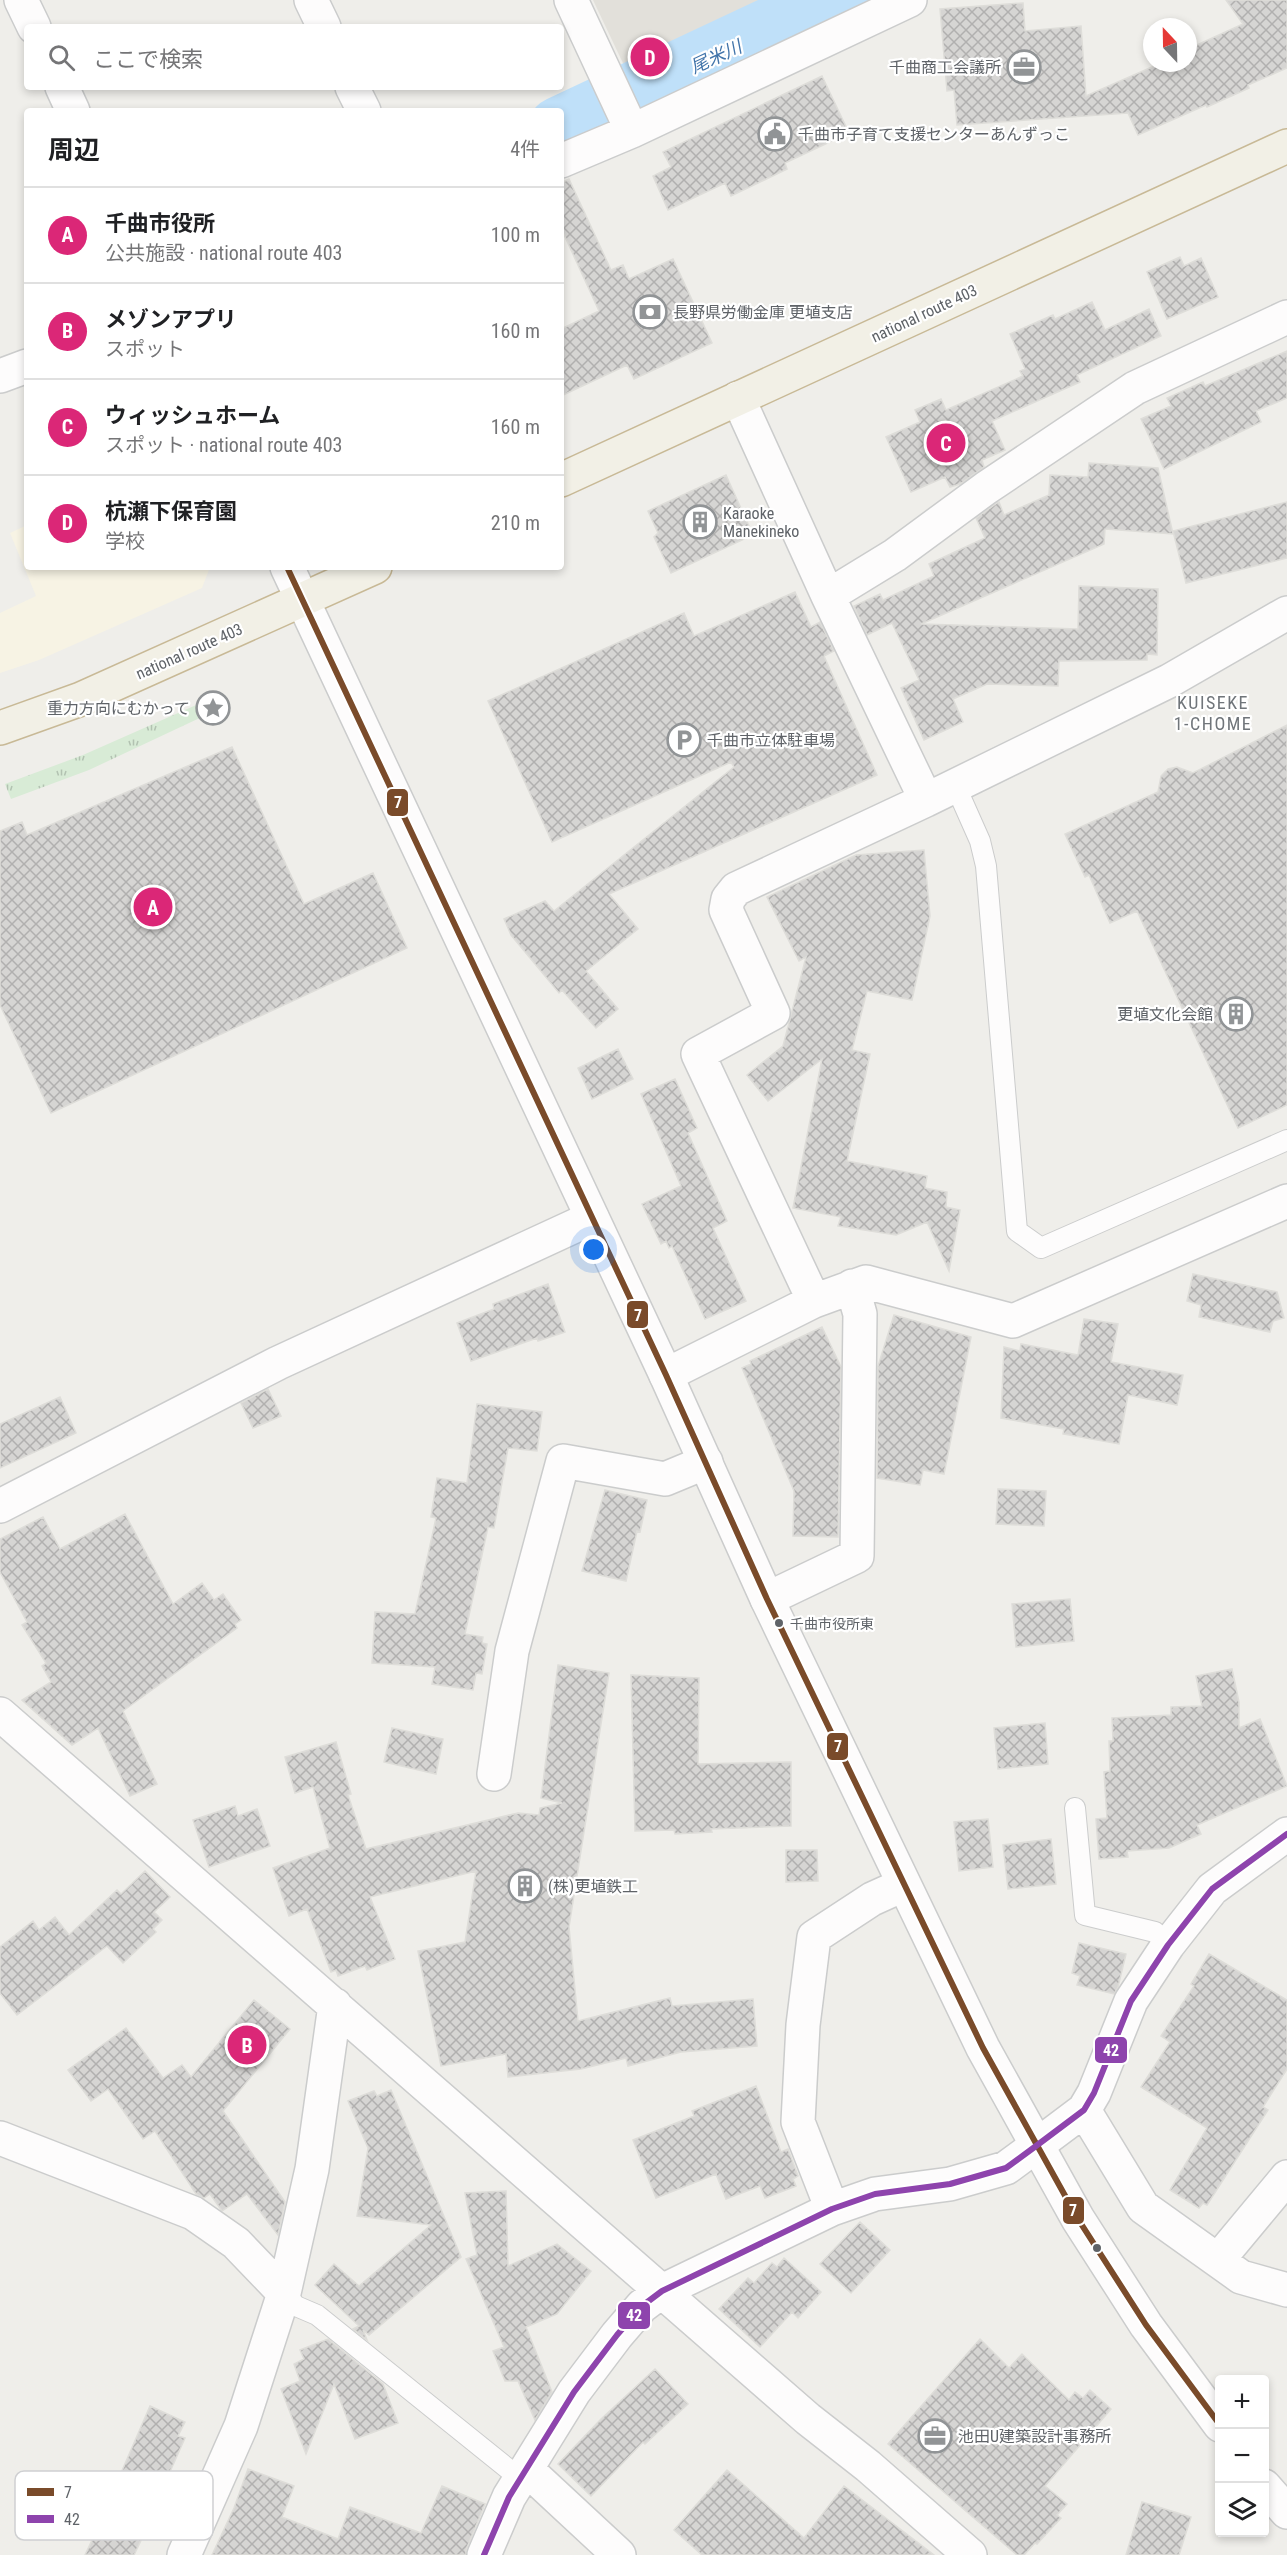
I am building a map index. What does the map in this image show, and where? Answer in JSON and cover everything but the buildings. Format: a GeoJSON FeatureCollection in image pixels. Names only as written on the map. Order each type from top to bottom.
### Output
{"type":"FeatureCollection","features":[{"type":"Feature","properties":{"kind":"highway","name":"national route 403"},"geometry":{"type":"LineString","coordinates":[[564,479],[1287,146]]}},
{"type":"Feature","properties":{"kind":"highway","name":"national route 403"},"geometry":{"type":"LineString","coordinates":[[0,728],[81,699],[368,570]]}},
{"type":"Feature","properties":{"kind":"street"},"geometry":{"type":"LineString","coordinates":[[21,0],[33,24]]}},
{"type":"Feature","properties":{"kind":"street"},"geometry":{"type":"LineString","coordinates":[[311,0],[323,24]]}},
{"type":"Feature","properties":{"kind":"street"},"geometry":{"type":"LineString","coordinates":[[571,0],[630,124]]}},
{"type":"Feature","properties":{"kind":"street"},"geometry":{"type":"LineString","coordinates":[[564,159],[630,124],[910,0]]}},
{"type":"Feature","properties":{"kind":"street"},"geometry":{"type":"LineString","coordinates":[[63,90],[72,108]]}},
{"type":"Feature","properties":{"kind":"street"},"geometry":{"type":"LineString","coordinates":[[354,90],[362,108]]}},
{"type":"Feature","properties":{"kind":"street"},"geometry":{"type":"LineString","coordinates":[[828,596],[895,555],[986,488],[1135,388],[1287,317]]}},
{"type":"Feature","properties":{"kind":"street"},"geometry":{"type":"LineString","coordinates":[[0,376],[24,367]]}},
{"type":"Feature","properties":{"kind":"street"},"geometry":{"type":"LineString","coordinates":[[738,398],[828,596],[926,800]]}},
{"type":"Feature","properties":{"kind":"street"},"geometry":{"type":"LineString","coordinates":[[288,570],[666,1375],[767,1599],[982,2048],[1078,2219],[1140,2315],[1215,2418]]}},
{"type":"Feature","properties":{"kind":"street"},"geometry":{"type":"LineString","coordinates":[[814,1301],[698,1054],[773,1013],[726,910],[728,899],[736,889],[956,787],[1169,681],[1287,613]]}},
{"type":"Feature","properties":{"kind":"street"},"geometry":{"type":"LineString","coordinates":[[666,1375],[814,1301],[866,1282],[1013,1321],[1287,1201]]}},
{"type":"Feature","properties":{"kind":"street"},"geometry":{"type":"LineString","coordinates":[[0,1506],[278,1363],[592,1218]]}},
{"type":"Feature","properties":{"kind":"street"},"geometry":{"type":"LineString","coordinates":[[767,1599],[857,1556],[860,1314],[852,1286]]}},
{"type":"Feature","properties":{"kind":"street"},"geometry":{"type":"LineString","coordinates":[[494,1774],[512,1651],[563,1461],[665,1479],[705,1462]]}},
{"type":"Feature","properties":{"kind":"street"},"geometry":{"type":"LineString","coordinates":[[0,1714],[808,2419],[868,2466],[970,2555]]}},
{"type":"Feature","properties":{"kind":"street"},"geometry":{"type":"LineString","coordinates":[[483,2555],[509,2497],[574,2392],[642,2306],[662,2291],[832,2209],[875,2194],[950,2184],[1006,2168],[1084,2110],[1094,2093],[1131,2001],[1168,1945],[1212,1890],[1287,1834]]}},
{"type":"Feature","properties":{"kind":"street"},"geometry":{"type":"LineString","coordinates":[[832,2209],[798,2122],[803,2025],[814,1937],[872,1899],[903,1885]]}},
{"type":"Feature","properties":{"kind":"street"},"geometry":{"type":"LineString","coordinates":[[213,2489],[241,2426],[284,2293],[312,2169],[335,2005]]}},
{"type":"Feature","properties":{"kind":"street"},"geometry":{"type":"LineString","coordinates":[[1084,2110],[1143,2206],[1241,2277],[1287,2290]]}},
{"type":"Feature","properties":{"kind":"street"},"geometry":{"type":"LineString","coordinates":[[0,2138],[193,2213],[236,2243],[284,2293]]}},
{"type":"Feature","properties":{"kind":"street"},"geometry":{"type":"LineString","coordinates":[[1218,2260],[1287,2177]]}},
{"type":"Feature","properties":{"kind":"street"},"geometry":{"type":"LineString","coordinates":[[525,2474],[535,2477],[619,2555]]}},
{"type":"Feature","properties":{"kind":"street"},"geometry":{"type":"LineString","coordinates":[[1269,2492],[1287,2512]]}},
{"type":"Feature","properties":{"kind":"street"},"geometry":{"type":"LineString","coordinates":[[184,2555],[191,2540]]}},
{"type":"Feature","properties":{"kind":"lane"},"geometry":{"type":"LineString","coordinates":[[956,787],[980,841],[986,866],[1017,1232],[1041,1248],[1287,1140]]}},
{"type":"Feature","properties":{"kind":"lane"},"geometry":{"type":"LineString","coordinates":[[1075,1808],[1085,1916],[1155,1932],[1168,1945]]}},
{"type":"Feature","properties":{"kind":"lane"},"geometry":{"type":"LineString","coordinates":[[284,2293],[296,2306],[317,2315],[512,2472],[525,2474]]}},
{"type":"Feature","properties":{"kind":"shaded area"},"geometry":{"type":"Polygon","coordinates":[[[593,0],[803,0],[631,80],[593,0]]]}},
{"type":"Feature","properties":{"kind":"shaded area"},"geometry":{"type":"Polygon","coordinates":[[[24,526],[24,567],[10,533],[24,526]]]}},
{"type":"Feature","properties":{"kind":"shaded area"},"geometry":{"type":"Polygon","coordinates":[[[25,570],[209,570],[202,588],[39,660],[0,673],[0,613],[36,596],[25,570]]]}},
{"type":"Feature","properties":{"kind":"green space"},"geometry":{"type":"Polygon","coordinates":[[[212,698],[221,708],[89,770],[11,799],[5,784],[83,755],[212,698]]]}},
{"type":"Feature","properties":{"kind":"waterway","name":"尾米川"},"geometry":{"type":"LineString","coordinates":[[564,129],[838,0]]}},
{"type":"Feature","properties":{"kind":"transit line","name":"7"},"geometry":{"type":"LineString","coordinates":[[288,570],[666,1375],[767,1599],[983,2048],[1078,2219],[1146,2325],[1215,2418]]}},
{"type":"Feature","properties":{"kind":"transit line","name":"42"},"geometry":{"type":"LineString","coordinates":[[484,2555],[509,2497],[574,2392],[642,2306],[662,2291],[832,2209],[875,2194],[950,2184],[1006,2168],[1084,2110],[1094,2093],[1131,2001],[1168,1945],[1212,1889],[1287,1834]]}},
{"type":"Feature","properties":{"kind":"place","name":"杭瀬下保育園"},"geometry":{"type":"Point","coordinates":[650,57]}},
{"type":"Feature","properties":{"kind":"place","name":"千曲商工会議所"},"geometry":{"type":"Point","coordinates":[1024,67]}},
{"type":"Feature","properties":{"kind":"place","name":"千曲市子育て支援センターあんずっこ"},"geometry":{"type":"Point","coordinates":[775,134]}},
{"type":"Feature","properties":{"kind":"place","name":"長野県労働金庫 更埴支店"},"geometry":{"type":"Point","coordinates":[650,312]}},
{"type":"Feature","properties":{"kind":"place","name":"ウィッシュホーム"},"geometry":{"type":"Point","coordinates":[946,443]}},
{"type":"Feature","properties":{"kind":"place","name":"Karaoke Manekineko"},"geometry":{"type":"Point","coordinates":[700,522]}},
{"type":"Feature","properties":{"kind":"place","name":"重力方向にむかって"},"geometry":{"type":"Point","coordinates":[213,708]}},
{"type":"Feature","properties":{"kind":"place","name":"千曲市立体駐車場"},"geometry":{"type":"Point","coordinates":[684,740]}},
{"type":"Feature","properties":{"kind":"place","name":"千曲市役所"},"geometry":{"type":"Point","coordinates":[153,907]}},
{"type":"Feature","properties":{"kind":"place","name":"更埴文化会館"},"geometry":{"type":"Point","coordinates":[1236,1014]}},
{"type":"Feature","properties":{"kind":"place","name":"千曲市役所東"},"geometry":{"type":"Point","coordinates":[779,1623]}},
{"type":"Feature","properties":{"kind":"place","name":"(株)更埴鉄工"},"geometry":{"type":"Point","coordinates":[525,1886]}},
{"type":"Feature","properties":{"kind":"place","name":"メゾンアプリ"},"geometry":{"type":"Point","coordinates":[247,2045]}},
{"type":"Feature","properties":{"kind":"place","name":"池田U建築設計事務所"},"geometry":{"type":"Point","coordinates":[935,2436]}},
{"type":"Feature","properties":{"kind":"district","name":"KUISEKE 1-CHOME"},"geometry":{"type":"Point","coordinates":[1213,713]}}]}
